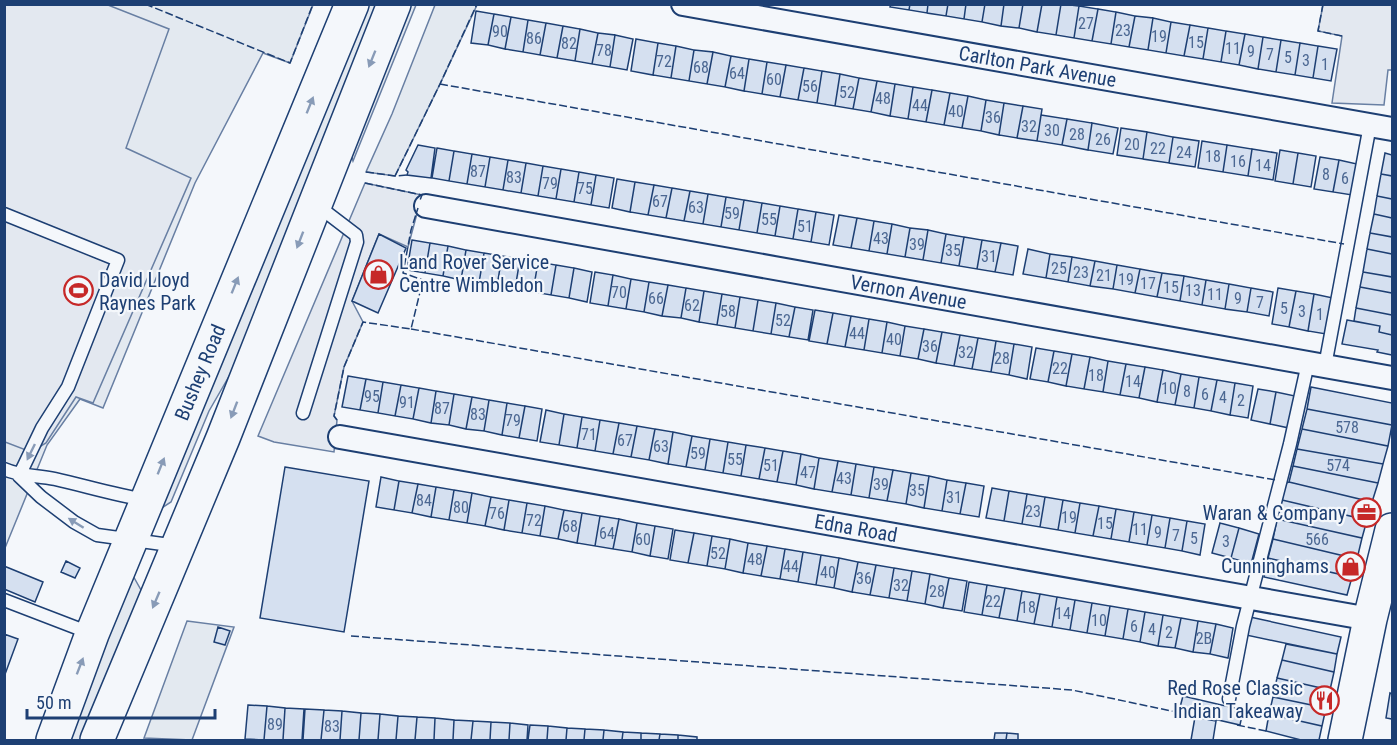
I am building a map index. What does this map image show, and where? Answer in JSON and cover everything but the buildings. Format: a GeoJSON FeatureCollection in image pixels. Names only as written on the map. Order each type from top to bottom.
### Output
{"type":"FeatureCollection","features":[{"type":"Feature","properties":{"kind":"main road","name":"Bushey Road"},"geometry":{"type":"LineString","coordinates":[[53,741],[92,634],[352,4]]}},
{"type":"Feature","properties":{"kind":"main road"},"geometry":{"type":"LineString","coordinates":[[97,741],[223,438],[394,4]]}},
{"type":"Feature","properties":{"kind":"main road"},"geometry":{"type":"LineString","coordinates":[[1345,741],[1370,619],[1392,530]]}},
{"type":"Feature","properties":{"kind":"street","name":"Carlton Park Avenue"},"geometry":{"type":"LineString","coordinates":[[683,4],[1392,129]]}},
{"type":"Feature","properties":{"kind":"street","name":"Vernon Avenue"},"geometry":{"type":"LineString","coordinates":[[426,206],[1392,378]]}},
{"type":"Feature","properties":{"kind":"street","name":"Edna Road"},"geometry":{"type":"LineString","coordinates":[[340,437],[1370,619]]}},
{"type":"Feature","properties":{"kind":"lane"},"geometry":{"type":"LineString","coordinates":[[1229,699],[1250,597],[1290,444],[1316,365],[1370,125]]}},
{"type":"Feature","properties":{"kind":"lane"},"geometry":{"type":"LineString","coordinates":[[303,413],[357,242],[356,235],[314,203]]}},
{"type":"Feature","properties":{"kind":"lane"},"geometry":{"type":"LineString","coordinates":[[4,214],[118,260],[68,387],[42,428],[19,476]]}},
{"type":"Feature","properties":{"kind":"lane"},"geometry":{"type":"LineString","coordinates":[[4,469],[19,476],[41,497],[74,522],[97,535],[179,546]]}},
{"type":"Feature","properties":{"kind":"lane"},"geometry":{"type":"LineString","coordinates":[[19,476],[52,478],[114,495],[147,500]]}},
{"type":"Feature","properties":{"kind":"lane"},"geometry":{"type":"LineString","coordinates":[[4,600],[92,634]]}},
{"type":"Feature","properties":{"kind":"shaded area","name":"David Lloyd Raynes Park"},"geometry":{"type":"Polygon","coordinates":[[[4,5],[108,5],[169,29],[126,148],[191,178],[93,403],[76,397],[46,443],[31,452],[5,442],[4,5]]]}},
{"type":"Feature","properties":{"kind":"shaded area","name":"David Lloyd Raynes Park"},"geometry":{"type":"Polygon","coordinates":[[[5,5],[313,5],[290,63],[263,53],[195,183],[103,408],[80,399],[47,445],[5,548],[5,5]]]}},
{"type":"Feature","properties":{"kind":"shaded area"},"geometry":{"type":"Polygon","coordinates":[[[367,5],[379,5],[239,359],[209,411],[171,502],[154,513],[367,5]]]}},
{"type":"Feature","properties":{"kind":"shaded area"},"geometry":{"type":"Polygon","coordinates":[[[405,5],[416,5],[353,161],[349,148],[405,5]]]}},
{"type":"Feature","properties":{"kind":"shaded area"},"geometry":{"type":"Polygon","coordinates":[[[435,5],[477,5],[395,176],[366,172],[392,114],[435,5]]]}},
{"type":"Feature","properties":{"kind":"shaded area"},"geometry":{"type":"Polygon","coordinates":[[[1323,5],[1392,5],[1392,70],[1388,70],[1384,105],[1332,103],[1342,36],[1318,31],[1323,5]]]}},
{"type":"Feature","properties":{"kind":"shaded area","name":"Land Rover Service Centre Wimbledon"},"geometry":{"type":"Polygon","coordinates":[[[365,183],[422,195],[408,247],[379,234],[352,301],[363,322],[344,367],[334,416],[337,420],[334,452],[274,442],[258,436],[365,183]]]}},
{"type":"Feature","properties":{"kind":"shaded area"},"geometry":{"type":"Polygon","coordinates":[[[132,574],[141,590],[142,602],[85,740],[69,740],[132,574]]]}},
{"type":"Feature","properties":{"kind":"shaded area"},"geometry":{"type":"Polygon","coordinates":[[[187,621],[234,627],[192,740],[144,738],[187,621]]]}},
{"type":"Feature","properties":{"kind":"fence"},"geometry":{"type":"LineString","coordinates":[[145,4],[290,63],[313,4]]}},
{"type":"Feature","properties":{"kind":"fence"},"geometry":{"type":"LineString","coordinates":[[395,176],[477,4]]}},
{"type":"Feature","properties":{"kind":"fence"},"geometry":{"type":"LineString","coordinates":[[1323,4],[1318,31],[1342,36]]}},
{"type":"Feature","properties":{"kind":"fence"},"geometry":{"type":"LineString","coordinates":[[440,84],[1344,244]]}},
{"type":"Feature","properties":{"kind":"fence"},"geometry":{"type":"LineString","coordinates":[[366,172],[395,176],[407,175]]}},
{"type":"Feature","properties":{"kind":"fence"},"geometry":{"type":"LineString","coordinates":[[365,183],[422,195],[420,200]]}},
{"type":"Feature","properties":{"kind":"fence"},"geometry":{"type":"LineString","coordinates":[[337,420],[334,416],[344,367],[363,322],[411,329],[423,280],[403,273],[411,230],[418,208]]}},
{"type":"Feature","properties":{"kind":"fence"},"geometry":{"type":"LineString","coordinates":[[411,329],[1276,480]]}},
{"type":"Feature","properties":{"kind":"fence"},"geometry":{"type":"LineString","coordinates":[[351,636],[1072,690],[1195,716]]}},
{"type":"Feature","properties":{"kind":"fence"},"geometry":{"type":"LineString","coordinates":[[1237,725],[1266,731]]}},
{"type":"Feature","properties":{"kind":"place","name":"Land Rover Service Centre Wimbledon"},"geometry":{"type":"Point","coordinates":[378,274]}},
{"type":"Feature","properties":{"kind":"place","name":"David Lloyd Raynes Park"},"geometry":{"type":"Point","coordinates":[78,291]}},
{"type":"Feature","properties":{"kind":"place","name":"Waran & Company"},"geometry":{"type":"Point","coordinates":[1367,513]}},
{"type":"Feature","properties":{"kind":"place","name":"Cunninghams"},"geometry":{"type":"Point","coordinates":[1350,566]}},
{"type":"Feature","properties":{"kind":"place","name":"Red Rose Classic Indian Takeaway"},"geometry":{"type":"Point","coordinates":[1324,700]}}]}
